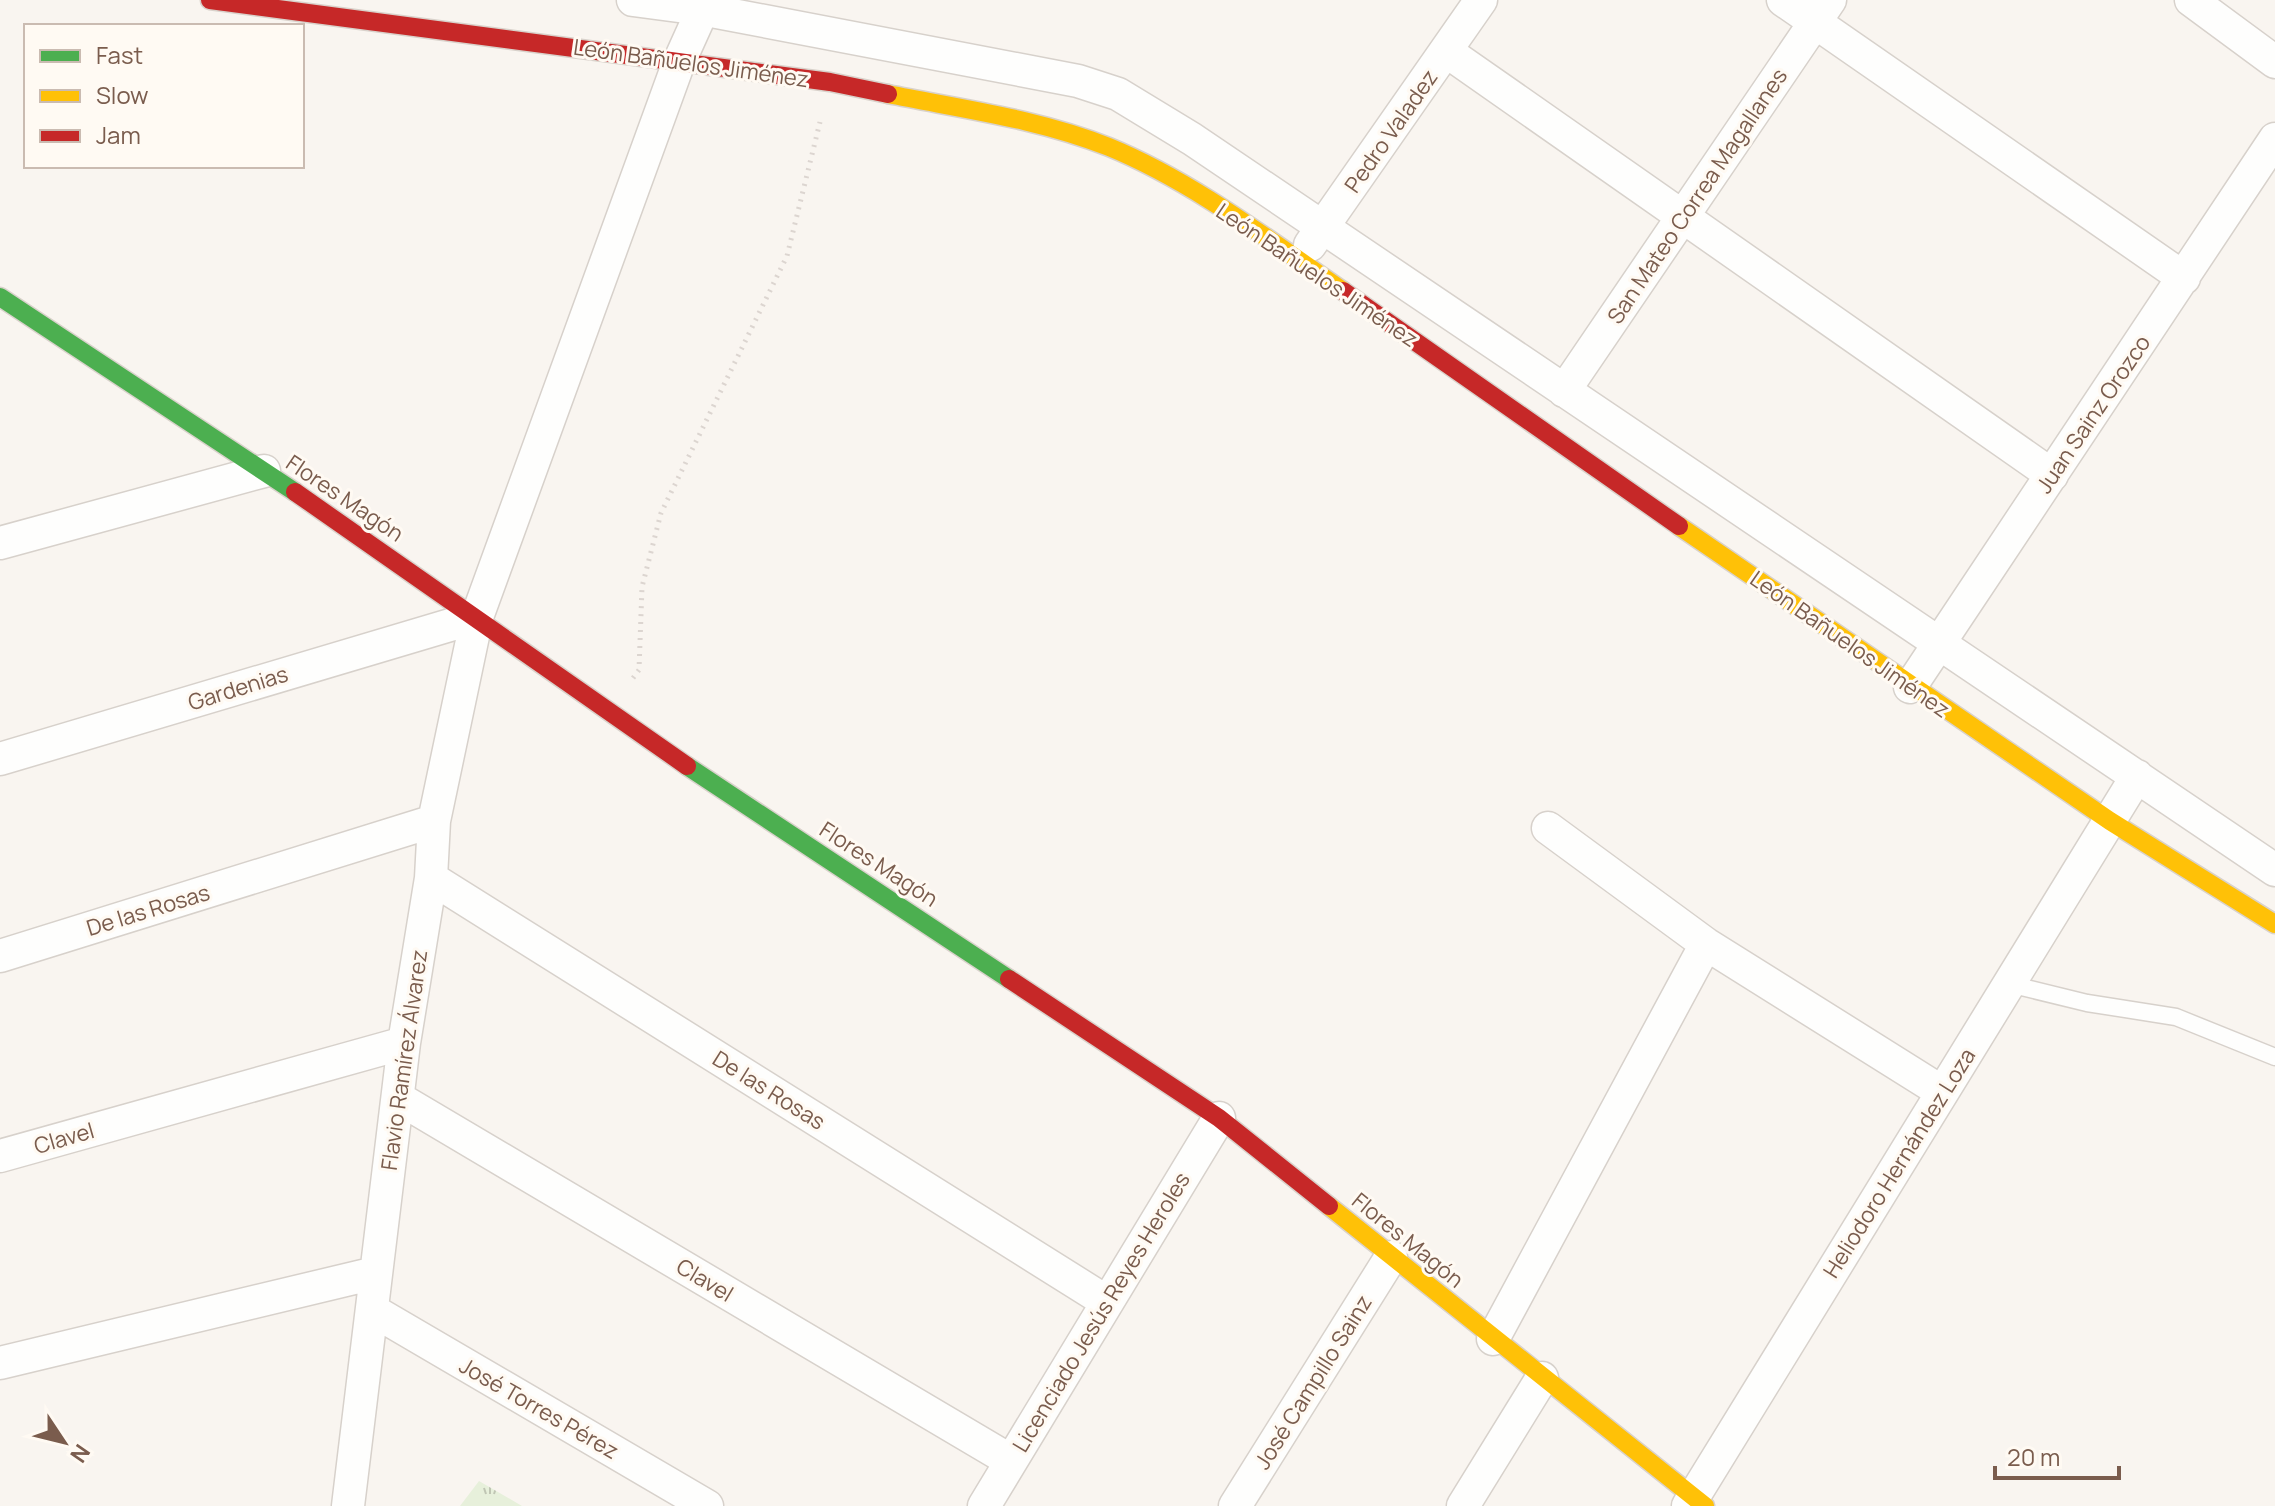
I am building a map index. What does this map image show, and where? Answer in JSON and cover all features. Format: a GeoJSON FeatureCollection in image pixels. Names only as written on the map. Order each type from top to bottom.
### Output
{"type":"FeatureCollection","features":[{"type":"Feature","properties":{"kind":"street","name":"León Bañuelos Jiménez"},"geometry":{"type":"LineString","coordinates":[[633,0],[704,4],[1078,81],[1118,94],[1323,228],[2275,870]]}},
{"type":"Feature","properties":{"kind":"street","name":"Pedro Valadez"},"geometry":{"type":"LineString","coordinates":[[1298,260],[1481,0]]}},
{"type":"Feature","properties":{"kind":"street"},"geometry":{"type":"LineString","coordinates":[[1783,0],[1822,11],[2184,278]]}},
{"type":"Feature","properties":{"kind":"street"},"geometry":{"type":"LineString","coordinates":[[2191,0],[2275,62]]}},
{"type":"Feature","properties":{"kind":"street","name":"León Bañuelos Jiménez"},"geometry":{"type":"LineString","coordinates":[[219,1],[830,82],[1035,124],[1106,146],[1154,167],[1298,260],[1910,687],[2110,821],[2275,924]]}},
{"type":"Feature","properties":{"kind":"street","name":"Flavio Ramírez Álvarez"},"geometry":{"type":"LineString","coordinates":[[348,1506],[404,1043],[431,878],[434,821],[477,617],[679,62],[704,4]]}},
{"type":"Feature","properties":{"kind":"street","name":"San Mateo Correa Magallanes"},"geometry":{"type":"LineString","coordinates":[[1564,391],[1822,11]]}},
{"type":"Feature","properties":{"kind":"street"},"geometry":{"type":"LineString","coordinates":[[1446,51],[2052,475]]}},
{"type":"Feature","properties":{"kind":"street"},"geometry":{"type":"LineString","coordinates":[[1106,146],[1118,94]]}},
{"type":"Feature","properties":{"kind":"street","name":"Juan Sainz Orozco"},"geometry":{"type":"LineString","coordinates":[[1910,687],[2275,139]]}},
{"type":"Feature","properties":{"kind":"street","name":"Flores Magón"},"geometry":{"type":"LineString","coordinates":[[0,297],[264,471],[477,617],[607,713],[1219,1118],[1695,1503]]}},
{"type":"Feature","properties":{"kind":"street"},"geometry":{"type":"LineString","coordinates":[[0,543],[264,471]]}},
{"type":"Feature","properties":{"kind":"street","name":"Gardenias"},"geometry":{"type":"LineString","coordinates":[[0,759],[477,617]]}},
{"type":"Feature","properties":{"kind":"street","name":"Heliodoro Hernández Loza"},"geometry":{"type":"LineString","coordinates":[[1695,1503],[1942,1092],[2137,776]]}},
{"type":"Feature","properties":{"kind":"street","name":"De las Rosas"},"geometry":{"type":"LineString","coordinates":[[0,956],[434,821]]}},
{"type":"Feature","properties":{"kind":"street"},"geometry":{"type":"LineString","coordinates":[[1548,828],[1706,944],[1942,1092]]}},
{"type":"Feature","properties":{"kind":"street","name":"De las Rosas"},"geometry":{"type":"LineString","coordinates":[[431,878],[1107,1302]]}},
{"type":"Feature","properties":{"kind":"street"},"geometry":{"type":"LineString","coordinates":[[1493,1339],[1706,944]]}},
{"type":"Feature","properties":{"kind":"street","name":"Clavel"},"geometry":{"type":"LineString","coordinates":[[0,1156],[404,1043]]}},
{"type":"Feature","properties":{"kind":"street","name":"Clavel"},"geometry":{"type":"LineString","coordinates":[[398,1098],[1011,1461]]}},
{"type":"Feature","properties":{"kind":"street","name":"Licenciado Jesús Reyes Heroles"},"geometry":{"type":"LineString","coordinates":[[984,1506],[1219,1118]]}},
{"type":"Feature","properties":{"kind":"street","name":"José Campillo Sainz"},"geometry":{"type":"LineString","coordinates":[[1235,1506],[1391,1257]]}},
{"type":"Feature","properties":{"kind":"street"},"geometry":{"type":"LineString","coordinates":[[0,1363],[375,1273]]}},
{"type":"Feature","properties":{"kind":"street","name":"José Torres Pérez"},"geometry":{"type":"LineString","coordinates":[[372,1310],[707,1506]]}},
{"type":"Feature","properties":{"kind":"street"},"geometry":{"type":"LineString","coordinates":[[1463,1506],[1542,1378]]}},
{"type":"Feature","properties":{"kind":"lane"},"geometry":{"type":"LineString","coordinates":[[2009,984],[2087,1003],[2176,1017],[2275,1057]]}},
{"type":"Feature","properties":{"kind":"path"},"geometry":{"type":"LineString","coordinates":[[607,713],[639,670],[642,587],[661,513],[787,256],[830,82]]}},
{"type":"Feature","properties":{"kind":"green space"},"geometry":{"type":"Polygon","coordinates":[[[479,1481],[522,1506],[460,1506],[479,1481]]]}},
{"type":"Feature","properties":{"kind":"traffic: fast"},"geometry":{"type":"LineString","coordinates":[[0,297],[295,492]]}},
{"type":"Feature","properties":{"kind":"traffic: fast"},"geometry":{"type":"LineString","coordinates":[[687,766],[1009,979]]}},
{"type":"Feature","properties":{"kind":"traffic: slow"},"geometry":{"type":"LineString","coordinates":[[888,94],[1028,122],[1109,147],[1200,194],[1343,291]]}},
{"type":"Feature","properties":{"kind":"traffic: slow"},"geometry":{"type":"LineString","coordinates":[[1679,526],[2110,821],[2275,924]]}},
{"type":"Feature","properties":{"kind":"traffic: slow"},"geometry":{"type":"LineString","coordinates":[[1329,1206],[1705,1506]]}},
{"type":"Feature","properties":{"kind":"traffic: jam"},"geometry":{"type":"LineString","coordinates":[[210,0],[830,82],[888,94]]}},
{"type":"Feature","properties":{"kind":"traffic: jam"},"geometry":{"type":"LineString","coordinates":[[1343,291],[1679,526]]}},
{"type":"Feature","properties":{"kind":"traffic: jam"},"geometry":{"type":"LineString","coordinates":[[295,492],[687,766]]}},
{"type":"Feature","properties":{"kind":"traffic: jam"},"geometry":{"type":"LineString","coordinates":[[1009,979],[1219,1118],[1329,1206]]}}]}
